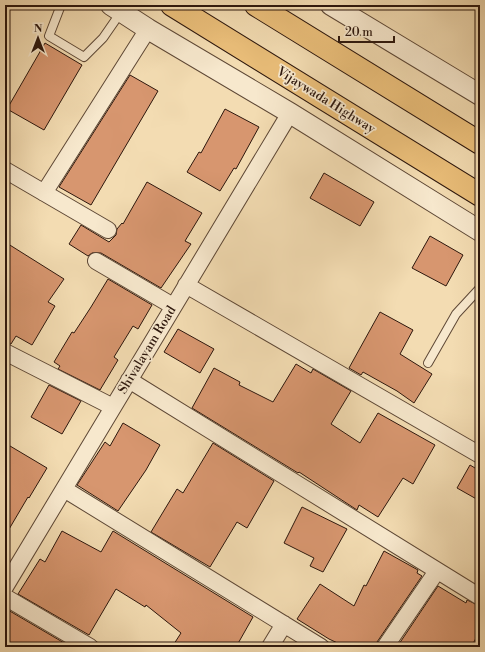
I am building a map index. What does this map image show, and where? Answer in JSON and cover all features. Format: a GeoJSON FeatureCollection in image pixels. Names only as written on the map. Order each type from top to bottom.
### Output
{"type":"FeatureCollection","features":[{"type":"Feature","properties":{"kind":"highway","name":"Vijaywada Highway"},"geometry":{"type":"LineString","coordinates":[[172,5],[480,195]]}},
{"type":"Feature","properties":{"kind":"highway"},"geometry":{"type":"LineString","coordinates":[[256,5],[480,143]]}},
{"type":"Feature","properties":{"kind":"street"},"geometry":{"type":"LineString","coordinates":[[331,5],[480,95]]}},
{"type":"Feature","properties":{"kind":"street"},"geometry":{"type":"LineString","coordinates":[[117,8],[148,29],[290,113],[480,230]]}},
{"type":"Feature","properties":{"kind":"street"},"geometry":{"type":"LineString","coordinates":[[44,193],[148,29]]}},
{"type":"Feature","properties":{"kind":"street","name":"Shivalayam Road"},"geometry":{"type":"LineString","coordinates":[[6,583],[290,113]]}},
{"type":"Feature","properties":{"kind":"street"},"geometry":{"type":"LineString","coordinates":[[7,176],[44,193],[108,230]]}},
{"type":"Feature","properties":{"kind":"street"},"geometry":{"type":"LineString","coordinates":[[96,261],[173,306]]}},
{"type":"Feature","properties":{"kind":"street"},"geometry":{"type":"LineString","coordinates":[[186,285],[480,455]]}},
{"type":"Feature","properties":{"kind":"street"},"geometry":{"type":"LineString","coordinates":[[5,352],[113,407]]}},
{"type":"Feature","properties":{"kind":"street"},"geometry":{"type":"LineString","coordinates":[[129,380],[480,598]]}},
{"type":"Feature","properties":{"kind":"street"},"geometry":{"type":"LineString","coordinates":[[64,489],[321,647]]}},
{"type":"Feature","properties":{"kind":"street"},"geometry":{"type":"LineString","coordinates":[[385,647],[437,571]]}},
{"type":"Feature","properties":{"kind":"street"},"geometry":{"type":"LineString","coordinates":[[5,597],[90,647]]}},
{"type":"Feature","properties":{"kind":"street"},"geometry":{"type":"LineString","coordinates":[[270,647],[284,624]]}},
{"type":"Feature","properties":{"kind":"lane"},"geometry":{"type":"LineString","coordinates":[[61,5],[49,36],[84,57],[103,38],[117,8]]}},
{"type":"Feature","properties":{"kind":"lane"},"geometry":{"type":"LineString","coordinates":[[428,363],[456,314],[480,288]]}},
{"type":"Feature","properties":{"kind":"building"},"geometry":{"type":"Polygon","coordinates":[[[45,43],[82,65],[44,130],[7,109],[45,43]]]}},
{"type":"Feature","properties":{"kind":"building"},"geometry":{"type":"Polygon","coordinates":[[[130,75],[158,91],[91,205],[59,187],[130,75]]]}},
{"type":"Feature","properties":{"kind":"building"},"geometry":{"type":"Polygon","coordinates":[[[225,109],[259,127],[236,169],[234,168],[220,191],[187,172],[199,152],[201,153],[225,109]]]}},
{"type":"Feature","properties":{"kind":"building"},"geometry":{"type":"Polygon","coordinates":[[[324,173],[374,202],[360,226],[310,198],[324,173]]]}},
{"type":"Feature","properties":{"kind":"building"},"geometry":{"type":"Polygon","coordinates":[[[147,182],[202,213],[185,241],[191,244],[161,288],[101,253],[92,253],[88,256],[69,244],[81,225],[109,242],[116,235],[117,229],[122,223],[123,224],[147,182]]]}},
{"type":"Feature","properties":{"kind":"building"},"geometry":{"type":"Polygon","coordinates":[[[430,236],[463,255],[446,286],[412,268],[430,236]]]}},
{"type":"Feature","properties":{"kind":"building"},"geometry":{"type":"Polygon","coordinates":[[[5,242],[64,279],[48,302],[55,306],[32,345],[16,336],[11,344],[5,343],[5,242]]]}},
{"type":"Feature","properties":{"kind":"building"},"geometry":{"type":"Polygon","coordinates":[[[108,279],[152,305],[138,329],[133,326],[114,357],[118,360],[100,390],[58,369],[60,366],[54,362],[72,332],[74,333],[108,279]]]}},
{"type":"Feature","properties":{"kind":"building"},"geometry":{"type":"Polygon","coordinates":[[[380,312],[413,330],[400,354],[432,374],[414,403],[397,391],[363,372],[361,375],[349,368],[380,312]]]}},
{"type":"Feature","properties":{"kind":"building"},"geometry":{"type":"Polygon","coordinates":[[[178,329],[214,349],[200,373],[164,352],[178,329]]]}},
{"type":"Feature","properties":{"kind":"building"},"geometry":{"type":"Polygon","coordinates":[[[296,364],[311,373],[313,369],[351,391],[331,424],[360,443],[378,413],[435,445],[413,484],[403,478],[378,517],[359,505],[357,510],[299,472],[298,473],[192,408],[214,368],[240,382],[239,385],[273,402],[296,364]]]}},
{"type":"Feature","properties":{"kind":"building"},"geometry":{"type":"Polygon","coordinates":[[[49,385],[81,401],[62,434],[31,417],[49,385]]]}},
{"type":"Feature","properties":{"kind":"building"},"geometry":{"type":"Polygon","coordinates":[[[123,423],[160,445],[146,470],[118,511],[77,485],[105,442],[110,446],[123,423]]]}},
{"type":"Feature","properties":{"kind":"building"},"geometry":{"type":"Polygon","coordinates":[[[5,443],[47,468],[5,536],[5,443]]]}},
{"type":"Feature","properties":{"kind":"building"},"geometry":{"type":"Polygon","coordinates":[[[213,443],[274,481],[247,528],[237,522],[210,567],[151,532],[177,489],[183,493],[213,443]]]}},
{"type":"Feature","properties":{"kind":"building"},"geometry":{"type":"Polygon","coordinates":[[[470,465],[480,471],[480,501],[457,488],[470,465]]]}},
{"type":"Feature","properties":{"kind":"building"},"geometry":{"type":"Polygon","coordinates":[[[302,507],[347,529],[323,572],[310,566],[314,558],[284,543],[302,507]]]}},
{"type":"Feature","properties":{"kind":"building"},"geometry":{"type":"Polygon","coordinates":[[[62,531],[101,552],[113,531],[253,617],[236,647],[172,647],[181,633],[146,605],[145,607],[116,589],[89,635],[18,594],[40,559],[45,562],[62,531]]]}},
{"type":"Feature","properties":{"kind":"building"},"geometry":{"type":"Polygon","coordinates":[[[384,551],[418,570],[417,573],[422,576],[377,642],[376,647],[346,647],[329,639],[297,619],[320,584],[354,606],[364,585],[366,586],[384,551]]]}},
{"type":"Feature","properties":{"kind":"building"},"geometry":{"type":"Polygon","coordinates":[[[438,586],[466,603],[467,600],[480,606],[480,631],[471,647],[397,647],[438,586]]]}},
{"type":"Feature","properties":{"kind":"building"},"geometry":{"type":"Polygon","coordinates":[[[8,610],[71,647],[5,647],[5,614],[8,610]]]}}]}
